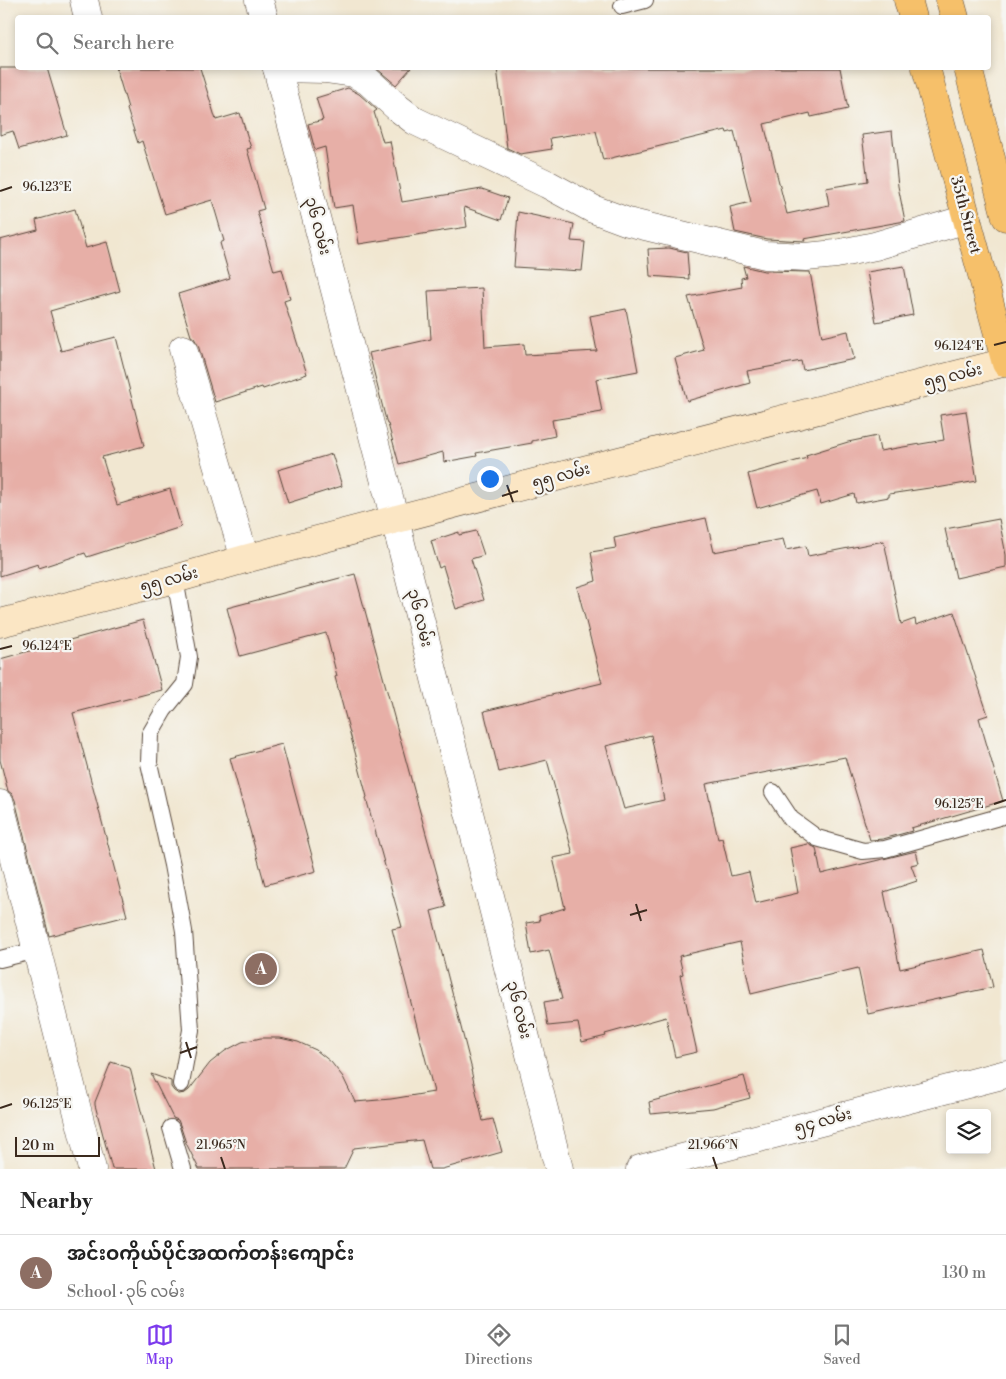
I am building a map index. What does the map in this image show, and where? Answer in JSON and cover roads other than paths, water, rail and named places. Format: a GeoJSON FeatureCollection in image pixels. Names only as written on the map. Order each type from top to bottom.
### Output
{"type":"FeatureCollection","features":[{"type":"Feature","properties":{"kind":"main road"},"geometry":{"type":"LineString","coordinates":[[908,0],[912,15]]}},
{"type":"Feature","properties":{"kind":"main road"},"geometry":{"type":"LineString","coordinates":[[950,0],[954,15]]}},
{"type":"Feature","properties":{"kind":"main road","name":"35th Street"},"geometry":{"type":"LineString","coordinates":[[927,70],[1006,363]]}},
{"type":"Feature","properties":{"kind":"main road"},"geometry":{"type":"LineString","coordinates":[[969,70],[1002,184],[1006,217]]}},
{"type":"Feature","properties":{"kind":"main road","name":"၅၅ လမ်း"},"geometry":{"type":"LineString","coordinates":[[0,623],[174,579],[564,474],[1006,363]]}},
{"type":"Feature","properties":{"kind":"street"},"geometry":{"type":"LineString","coordinates":[[84,0],[87,15]]}},
{"type":"Feature","properties":{"kind":"street"},"geometry":{"type":"LineString","coordinates":[[259,0],[263,15]]}},
{"type":"Feature","properties":{"kind":"street","name":"၃၆ လမ်း"},"geometry":{"type":"LineString","coordinates":[[278,70],[395,520],[559,1169]]}},
{"type":"Feature","properties":{"kind":"street"},"geometry":{"type":"LineString","coordinates":[[332,70],[354,73],[368,81],[415,121],[547,184],[593,209],[628,222],[765,255],[806,257],[836,254],[875,246],[967,219]]}},
{"type":"Feature","properties":{"kind":"street"},"geometry":{"type":"LineString","coordinates":[[183,349],[245,559]]}},
{"type":"Feature","properties":{"kind":"street"},"geometry":{"type":"LineString","coordinates":[[0,804],[92,1169]]}},
{"type":"Feature","properties":{"kind":"street","name":"၅၄ လမ်း"},"geometry":{"type":"LineString","coordinates":[[640,1169],[1006,1074]]}},
{"type":"Feature","properties":{"kind":"lane"},"geometry":{"type":"LineString","coordinates":[[622,6],[645,0]]}},
{"type":"Feature","properties":{"kind":"lane"},"geometry":{"type":"LineString","coordinates":[[174,579],[189,657],[185,684],[164,710],[150,734],[149,763],[172,865],[184,930],[191,1030],[181,1084]]}},
{"type":"Feature","properties":{"kind":"lane"},"geometry":{"type":"LineString","coordinates":[[773,792],[791,818],[817,838],[863,851],[885,849],[1006,815]]}},
{"type":"Feature","properties":{"kind":"lane"},"geometry":{"type":"LineString","coordinates":[[0,959],[37,950]]}},
{"type":"Feature","properties":{"kind":"lane"},"geometry":{"type":"LineString","coordinates":[[171,1128],[183,1169]]}},
{"type":"Feature","properties":{"kind":"place","name":"အင်းဝကိုယ်ပိုင်အထက်တန်းကျောင်း"},"geometry":{"type":"Point","coordinates":[261,969]}}]}
